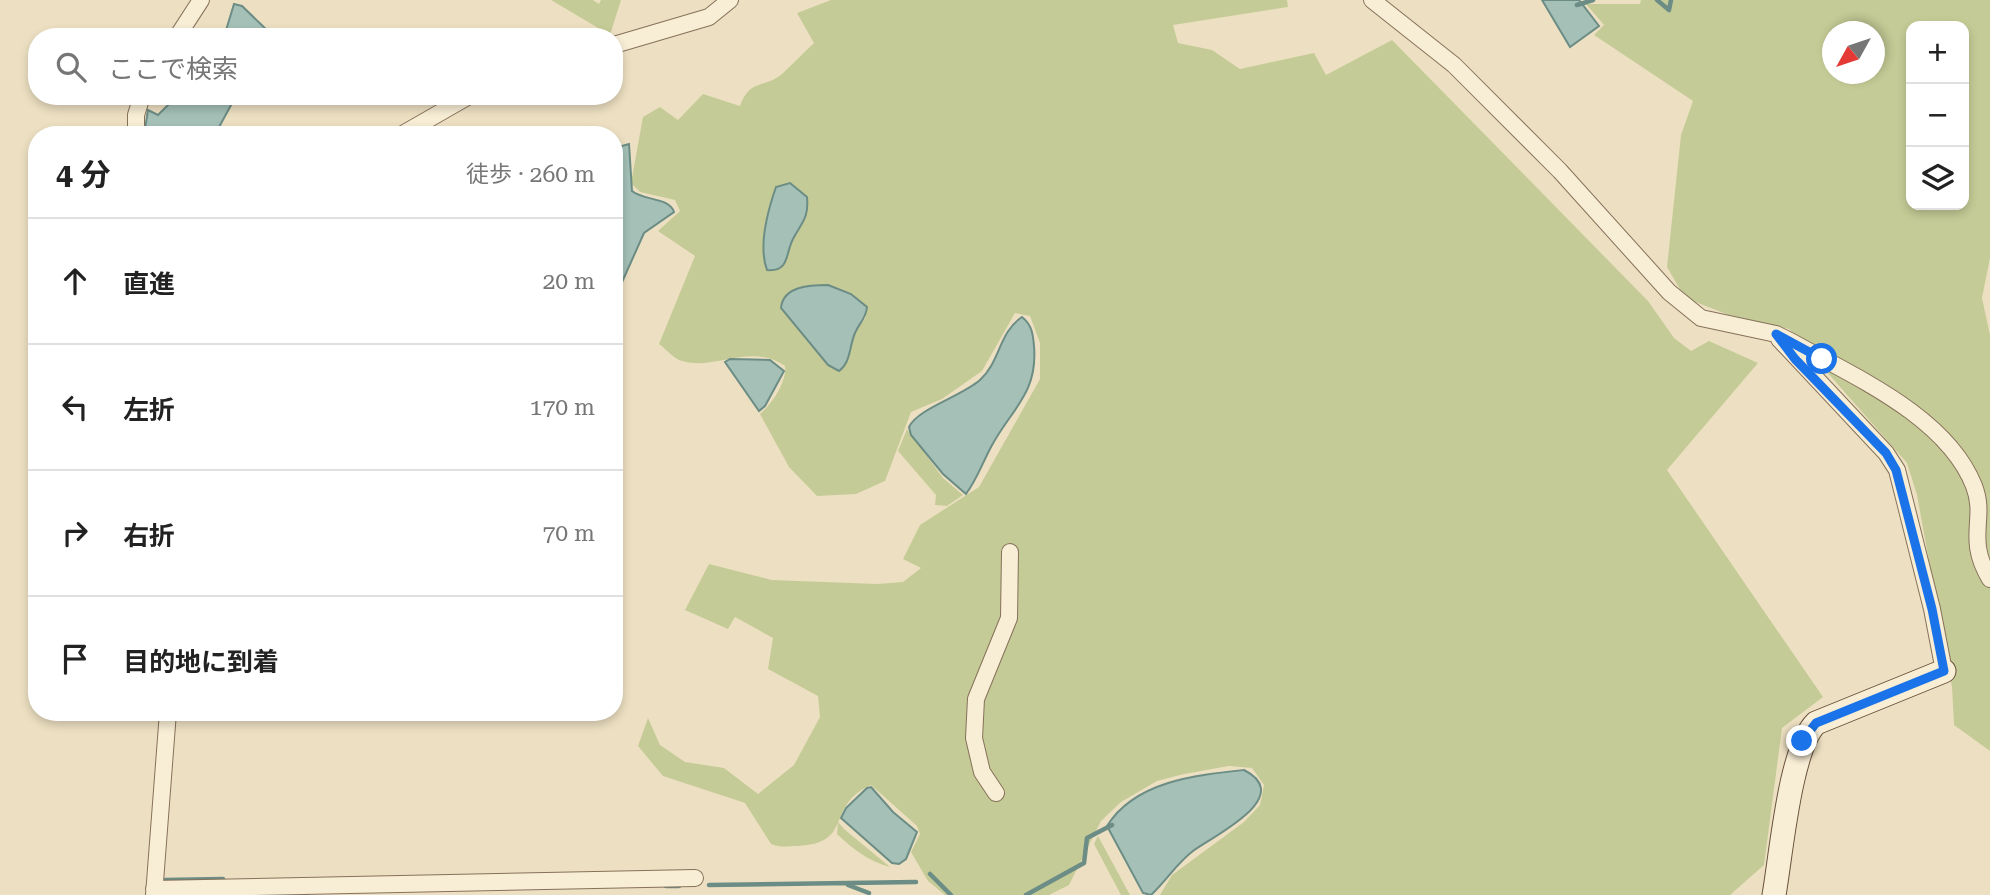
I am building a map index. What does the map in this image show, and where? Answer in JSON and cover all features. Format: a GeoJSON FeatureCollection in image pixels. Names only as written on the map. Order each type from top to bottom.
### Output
{"type":"FeatureCollection","features":[{"type":"Feature","properties":{"kind":"street"},"geometry":{"type":"LineString","coordinates":[[183,28],[201,0]]}},
{"type":"Feature","properties":{"kind":"street"},"geometry":{"type":"LineString","coordinates":[[623,42],[709,16],[730,0]]}},
{"type":"Feature","properties":{"kind":"street"},"geometry":{"type":"LineString","coordinates":[[1372,0],[1454,65],[1560,171],[1669,292],[1702,318],[1776,334],[1895,402],[1935,429],[1955,452],[1975,487],[1976,544],[1979,562],[1990,579]]}},
{"type":"Feature","properties":{"kind":"street"},"geometry":{"type":"LineString","coordinates":[[136,126],[139,105]]}},
{"type":"Feature","properties":{"kind":"street"},"geometry":{"type":"LineString","coordinates":[[417,126],[453,105]]}},
{"type":"Feature","properties":{"kind":"street"},"geometry":{"type":"LineString","coordinates":[[1774,895],[1799,754],[1808,732],[1816,723],[1944,671],[1932,609],[1896,470],[1886,453],[1795,359],[1776,334]]}},
{"type":"Feature","properties":{"kind":"street"},"geometry":{"type":"LineString","coordinates":[[996,793],[977,760],[974,738],[976,699],[1009,618],[1010,552]]}},
{"type":"Feature","properties":{"kind":"street"},"geometry":{"type":"LineString","coordinates":[[167,721],[154,892],[695,878]]}},
{"type":"Feature","properties":{"kind":"green space"},"geometry":{"type":"Polygon","coordinates":[[[551,0],[593,0],[599,4],[601,0],[621,0],[612,28],[598,28],[551,0]]]}},
{"type":"Feature","properties":{"kind":"green space"},"geometry":{"type":"Polygon","coordinates":[[[831,0],[1287,0],[1288,7],[1173,25],[1178,43],[1212,50],[1240,69],[1314,53],[1326,75],[1392,40],[1648,301],[1674,338],[1691,351],[1709,341],[1758,363],[1667,470],[1823,697],[1782,728],[1764,865],[1730,895],[1160,895],[1172,875],[1244,822],[1260,805],[1264,785],[1252,768],[1229,766],[1157,781],[1121,802],[1101,821],[1069,885],[1049,895],[945,895],[928,881],[911,852],[920,834],[917,826],[871,785],[848,803],[834,831],[827,838],[816,843],[781,846],[771,844],[745,803],[663,776],[638,746],[648,718],[660,745],[685,762],[724,768],[758,794],[794,765],[820,717],[818,696],[768,669],[773,638],[735,617],[728,629],[685,610],[709,564],[772,580],[877,584],[903,582],[921,568],[903,559],[920,525],[979,487],[1040,379],[1040,343],[1030,316],[1015,313],[982,371],[942,399],[911,412],[885,481],[856,494],[817,496],[789,467],[760,414],[778,392],[784,379],[785,366],[759,356],[708,363],[682,361],[659,344],[695,256],[658,231],[680,211],[675,200],[640,192],[631,183],[643,117],[660,107],[678,120],[703,94],[740,106],[748,91],[782,74],[814,43],[797,13],[831,0]],[[802,286],[848,361],[855,332],[866,317],[802,286]]]}},
{"type":"Feature","properties":{"kind":"green space"},"geometry":{"type":"Polygon","coordinates":[[[1641,0],[1990,0],[1990,258],[1982,298],[1990,335],[1990,751],[1954,725],[1952,687],[1917,495],[1907,463],[1789,329],[1729,315],[1685,298],[1667,267],[1681,135],[1693,101],[1594,35],[1604,25],[1586,4],[1640,4],[1641,0]]]}},
{"type":"Feature","properties":{"kind":"green space"},"geometry":{"type":"Polygon","coordinates":[[[907,429],[943,478],[963,495],[947,506],[935,505],[936,495],[898,451],[907,429]]]}},
{"type":"Feature","properties":{"kind":"green space"},"geometry":{"type":"Polygon","coordinates":[[[838,822],[890,867],[868,858],[837,834],[838,822]]]}},
{"type":"Feature","properties":{"kind":"green space"},"geometry":{"type":"Polygon","coordinates":[[[1098,836],[1130,895],[1121,895],[1094,844],[1098,836]]]}},
{"type":"Feature","properties":{"kind":"water"},"geometry":{"type":"Polygon","coordinates":[[[1542,0],[1579,0],[1599,26],[1570,47],[1542,0]]]}},
{"type":"Feature","properties":{"kind":"water"},"geometry":{"type":"Polygon","coordinates":[[[234,4],[242,6],[265,28],[227,28],[234,4]]]}},
{"type":"Feature","properties":{"kind":"water"},"geometry":{"type":"Polygon","coordinates":[[[168,105],[231,105],[220,126],[145,126],[148,110],[158,115],[168,105]]]}},
{"type":"Feature","properties":{"kind":"water"},"geometry":{"type":"Polygon","coordinates":[[[629,144],[632,191],[662,201],[674,212],[644,233],[623,280],[623,146],[629,144]]]}},
{"type":"Feature","properties":{"kind":"water"},"geometry":{"type":"Polygon","coordinates":[[[790,183],[807,197],[806,215],[793,239],[786,261],[780,268],[767,270],[763,250],[770,206],[776,187],[790,183]]]}},
{"type":"Feature","properties":{"kind":"water"},"geometry":{"type":"Polygon","coordinates":[[[828,285],[851,294],[867,307],[855,333],[848,359],[839,371],[828,365],[781,308],[787,295],[798,288],[828,285]]]}},
{"type":"Feature","properties":{"kind":"water"},"geometry":{"type":"Polygon","coordinates":[[[1022,317],[1030,327],[1033,338],[1032,377],[966,494],[943,474],[911,435],[909,427],[930,408],[980,380],[992,365],[1014,323],[1022,317]]]}},
{"type":"Feature","properties":{"kind":"water"},"geometry":{"type":"Polygon","coordinates":[[[730,359],[770,360],[784,371],[765,406],[759,411],[725,362],[730,359]]]}},
{"type":"Feature","properties":{"kind":"water"},"geometry":{"type":"Polygon","coordinates":[[[1244,770],[1258,781],[1261,792],[1256,804],[1231,826],[1187,856],[1151,895],[1143,893],[1107,826],[1119,811],[1133,799],[1168,783],[1244,770]]]}},
{"type":"Feature","properties":{"kind":"water"},"geometry":{"type":"Polygon","coordinates":[[[871,787],[893,812],[917,832],[906,859],[899,864],[892,863],[841,818],[846,808],[871,787]]]}},
{"type":"Feature","properties":{"kind":"waterway"},"geometry":{"type":"LineString","coordinates":[[1577,5],[1593,0]]}},
{"type":"Feature","properties":{"kind":"waterway"},"geometry":{"type":"LineString","coordinates":[[1657,0],[1669,10],[1671,0]]}},
{"type":"Feature","properties":{"kind":"waterway"},"geometry":{"type":"LineString","coordinates":[[1026,895],[1084,863],[1087,838],[1112,825]]}},
{"type":"Feature","properties":{"kind":"waterway"},"geometry":{"type":"LineString","coordinates":[[930,874],[951,895]]}},
{"type":"Feature","properties":{"kind":"waterway"},"geometry":{"type":"LineString","coordinates":[[165,880],[223,879]]}},
{"type":"Feature","properties":{"kind":"waterway"},"geometry":{"type":"LineString","coordinates":[[709,885],[916,882]]}},
{"type":"Feature","properties":{"kind":"waterway"},"geometry":{"type":"LineString","coordinates":[[848,885],[869,893]]}},
{"type":"Feature","properties":{"kind":"waterway"},"geometry":{"type":"LineString","coordinates":[[666,886],[679,886]]}},
{"type":"Feature","properties":{"kind":"waterway"},"geometry":{"type":"LineString","coordinates":[[271,894],[307,893]]}},
{"type":"Feature","properties":{"kind":"route"},"geometry":{"type":"LineString","coordinates":[[1802,741],[1816,723],[1944,671],[1932,609],[1910,533],[1903,486],[1896,470],[1886,453],[1795,359],[1776,334],[1822,359]]}}]}
